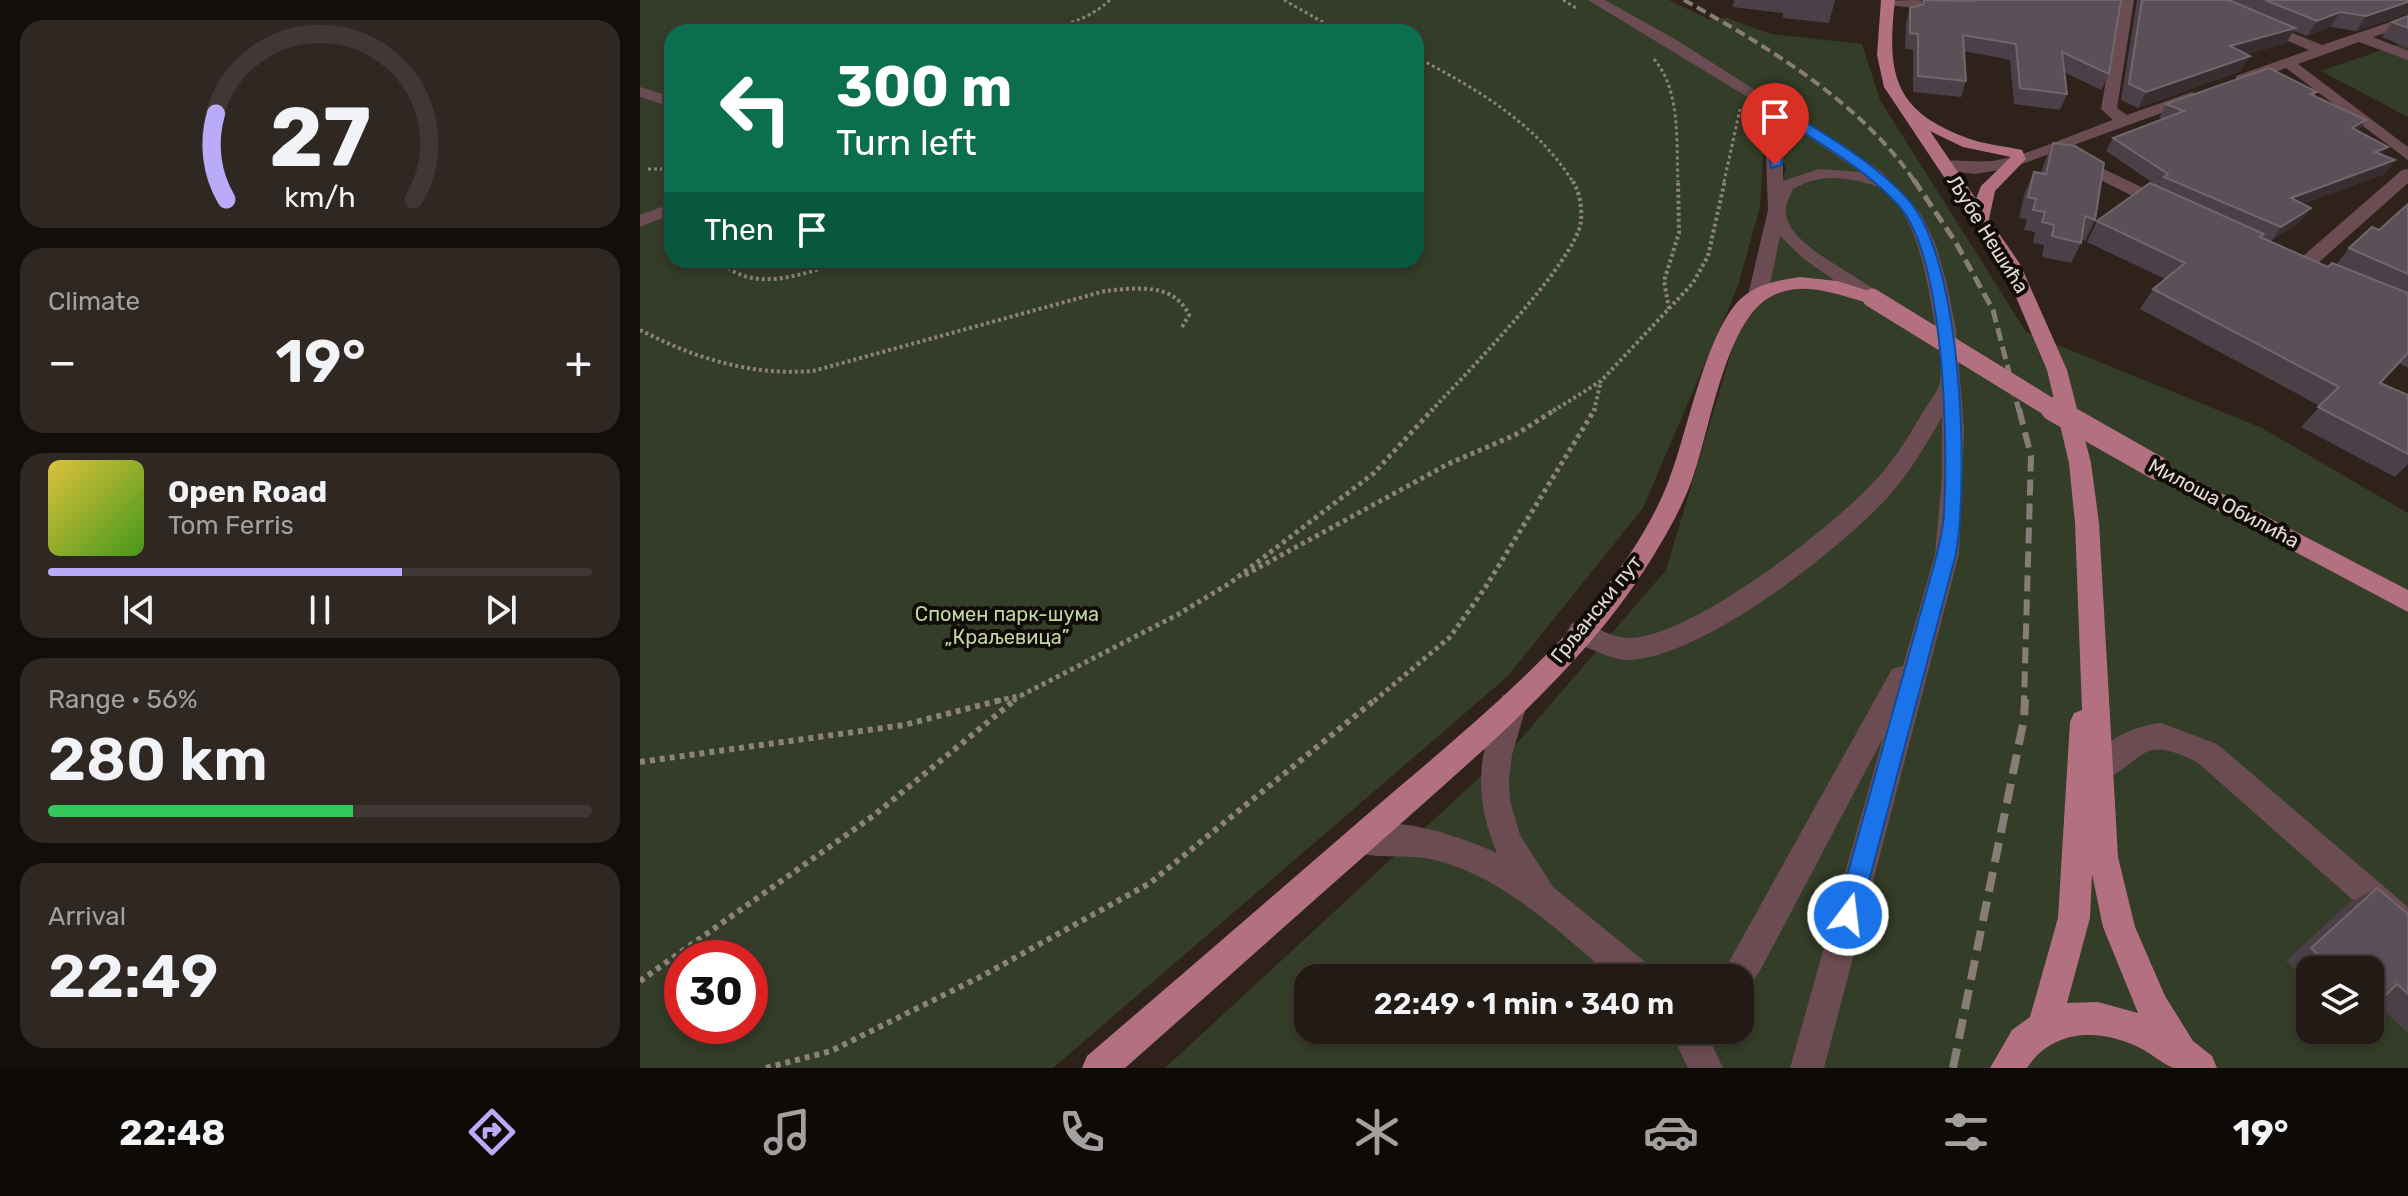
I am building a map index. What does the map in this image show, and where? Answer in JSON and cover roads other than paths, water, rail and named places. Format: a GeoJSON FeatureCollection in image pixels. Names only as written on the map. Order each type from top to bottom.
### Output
{"type":"FeatureCollection","features":[{"type":"Feature","properties":{"kind":"main road","name":"Љубе Нешића"},"geometry":{"type":"LineString","coordinates":[[1888,0],[1882,48],[1884,66],[1892,87],[2011,264],[2050,351],[2073,427],[2087,523],[2090,622]]}},
{"type":"Feature","properties":{"kind":"main road"},"geometry":{"type":"LineString","coordinates":[[1913,117],[1969,144],[2022,155]]}},
{"type":"Feature","properties":{"kind":"main road"},"geometry":{"type":"LineString","coordinates":[[1981,218],[1987,190],[2022,155]]}},
{"type":"Feature","properties":{"kind":"main road"},"geometry":{"type":"LineString","coordinates":[[1758,295],[1782,285],[1807,283],[1835,286],[1872,298]]}},
{"type":"Feature","properties":{"kind":"main road","name":"Грљански пут"},"geometry":{"type":"LineString","coordinates":[[1099,1068],[1513,704],[1580,632],[1640,555],[1667,508],[1681,479],[1703,404],[1737,314],[1758,295]]}},
{"type":"Feature","properties":{"kind":"main road","name":"Милоша Обилића"},"geometry":{"type":"LineString","coordinates":[[1872,298],[2042,403],[2408,602]]}},
{"type":"Feature","properties":{"kind":"main road"},"geometry":{"type":"LineString","coordinates":[[2090,622],[2103,857],[2119,927],[2153,1008],[2190,1060]]}},
{"type":"Feature","properties":{"kind":"main road"},"geometry":{"type":"LineString","coordinates":[[2044,1028],[2074,918],[2090,622]]}},
{"type":"Feature","properties":{"kind":"main road"},"geometry":{"type":"LineString","coordinates":[[2007,1068],[2028,1039],[2044,1028],[2071,1019],[2113,1021],[2146,1032],[2190,1060]]}},
{"type":"Feature","properties":{"kind":"street"},"geometry":{"type":"LineString","coordinates":[[1595,0],[1759,98],[1846,155],[1888,188],[1911,213],[1926,242],[1938,289],[1950,384],[1953,514],[1947,554],[1921,640],[1807,1068]]}},
{"type":"Feature","properties":{"kind":"street"},"geometry":{"type":"LineString","coordinates":[[1888,0],[1969,9]]}},
{"type":"Feature","properties":{"kind":"street"},"geometry":{"type":"LineString","coordinates":[[2126,122],[2109,109],[2108,104],[2115,83],[2127,0]]}},
{"type":"Feature","properties":{"kind":"street"},"geometry":{"type":"LineString","coordinates":[[2201,0],[2321,50]]}},
{"type":"Feature","properties":{"kind":"street"},"geometry":{"type":"LineString","coordinates":[[1945,164],[1975,169],[2053,148],[2408,20]]}},
{"type":"Feature","properties":{"kind":"street"},"geometry":{"type":"LineString","coordinates":[[2359,37],[2408,56]]}},
{"type":"Feature","properties":{"kind":"street"},"geometry":{"type":"LineString","coordinates":[[2287,62],[2408,155]]}},
{"type":"Feature","properties":{"kind":"street"},"geometry":{"type":"LineString","coordinates":[[640,92],[664,100]]}},
{"type":"Feature","properties":{"kind":"street"},"geometry":{"type":"LineString","coordinates":[[1759,98],[1771,116],[1778,205],[1783,225],[1793,239],[1872,298]]}},
{"type":"Feature","properties":{"kind":"street"},"geometry":{"type":"LineString","coordinates":[[2053,148],[2095,173],[2178,210]]}},
{"type":"Feature","properties":{"kind":"street"},"geometry":{"type":"LineString","coordinates":[[1758,295],[1775,231],[1778,205],[1786,186],[1814,174],[1856,175],[1888,188]]}},
{"type":"Feature","properties":{"kind":"street"},"geometry":{"type":"LineString","coordinates":[[2302,267],[2408,174]]}},
{"type":"Feature","properties":{"kind":"street"},"geometry":{"type":"LineString","coordinates":[[640,222],[664,212]]}},
{"type":"Feature","properties":{"kind":"street"},"geometry":{"type":"LineString","coordinates":[[1580,632],[1617,647],[1632,650],[1650,647],[1720,612],[1812,551],[1879,493],[1905,461],[1950,384]]}},
{"type":"Feature","properties":{"kind":"street"},"geometry":{"type":"LineString","coordinates":[[1744,964],[1921,640]]}},
{"type":"Feature","properties":{"kind":"street"},"geometry":{"type":"LineString","coordinates":[[1513,704],[1494,760],[1496,802],[1512,851],[1547,901]]}},
{"type":"Feature","properties":{"kind":"street"},"geometry":{"type":"LineString","coordinates":[[2100,768],[2139,738],[2157,734],[2184,741],[2207,753],[2408,928]]}},
{"type":"Feature","properties":{"kind":"street"},"geometry":{"type":"LineString","coordinates":[[1361,840],[1393,840],[1438,846],[1504,874],[1547,901],[1621,964]]}},
{"type":"Feature","properties":{"kind":"street"},"geometry":{"type":"LineString","coordinates":[[1695,1044],[1706,1068]]}},
{"type":"Feature","properties":{"kind":"railway"},"geometry":{"type":"LineString","coordinates":[[1684,0],[1747,36],[1810,78],[1868,127],[1915,182]]}},
{"type":"Feature","properties":{"kind":"railway"},"geometry":{"type":"LineString","coordinates":[[1914,180],[1955,241],[1993,310],[2019,411]]}},
{"type":"Feature","properties":{"kind":"railway"},"geometry":{"type":"LineString","coordinates":[[2019,409],[2031,456],[2024,701]]}},
{"type":"Feature","properties":{"kind":"railway"},"geometry":{"type":"LineString","coordinates":[[1953,1068],[2024,719],[2025,699]]}},
{"type":"Feature","properties":{"kind":"park label","name":"Спомен парк-шума „Краљевица”"},"geometry":{"type":"Point","coordinates":[1007,626]}}]}
